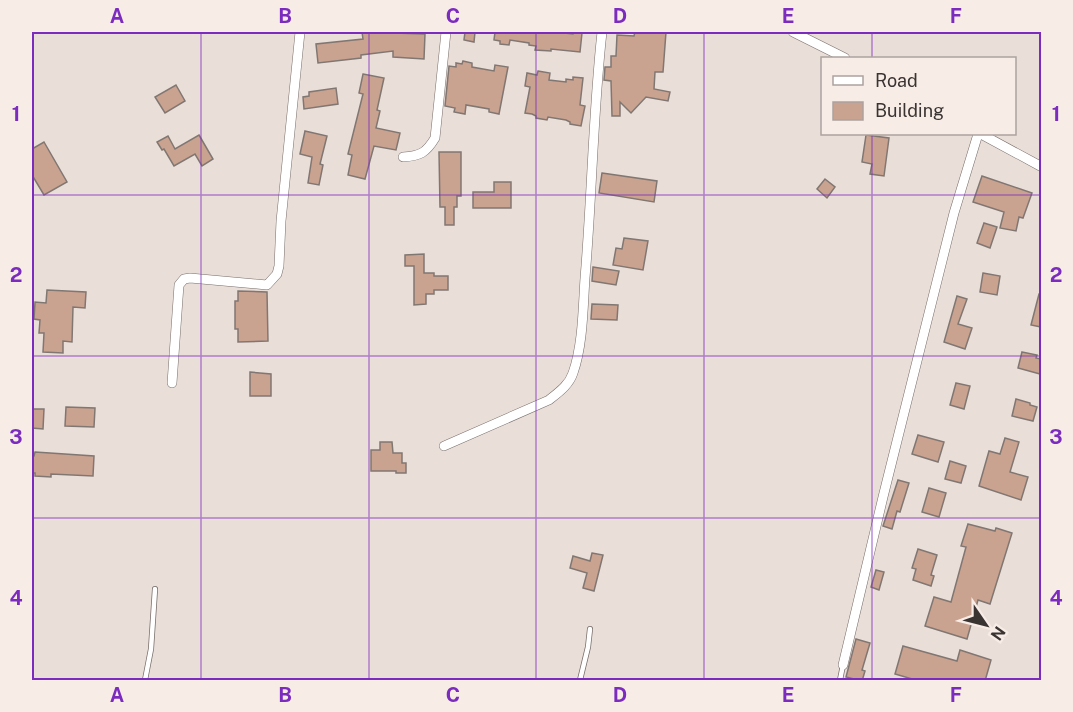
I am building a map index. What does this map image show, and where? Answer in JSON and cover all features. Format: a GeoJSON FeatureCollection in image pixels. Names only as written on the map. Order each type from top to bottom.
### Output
{"type":"FeatureCollection","features":[{"type":"Feature","properties":{"kind":"street"},"geometry":{"type":"LineString","coordinates":[[172,383],[179,285],[184,279],[206,278],[267,285],[278,274],[281,221],[300,32]]}},
{"type":"Feature","properties":{"kind":"street"},"geometry":{"type":"LineString","coordinates":[[403,158],[421,156],[429,149],[435,138],[446,32]]}},
{"type":"Feature","properties":{"kind":"street"},"geometry":{"type":"LineString","coordinates":[[444,446],[549,400],[562,390],[572,375],[577,358],[585,276],[595,104],[602,32]]}},
{"type":"Feature","properties":{"kind":"street"},"geometry":{"type":"LineString","coordinates":[[793,32],[843,57]]}},
{"type":"Feature","properties":{"kind":"street"},"geometry":{"type":"LineString","coordinates":[[843,665],[954,213],[980,135]]}},
{"type":"Feature","properties":{"kind":"street"},"geometry":{"type":"LineString","coordinates":[[982,135],[1041,167]]}},
{"type":"Feature","properties":{"kind":"lane"},"geometry":{"type":"LineString","coordinates":[[145,681],[151,649],[155,589]]}},
{"type":"Feature","properties":{"kind":"lane"},"geometry":{"type":"LineString","coordinates":[[580,681],[590,629]]}},
{"type":"Feature","properties":{"kind":"lane"},"geometry":{"type":"LineString","coordinates":[[840,681],[843,665]]}},
{"type":"Feature","properties":{"kind":"building"},"geometry":{"type":"Polygon","coordinates":[[[362,32],[425,34],[424,59],[393,57],[393,51],[361,55],[361,58],[318,63],[316,44],[363,39],[362,32]]]}},
{"type":"Feature","properties":{"kind":"building"},"geometry":{"type":"Polygon","coordinates":[[[465,32],[475,32],[474,42],[464,40],[465,32]]]}},
{"type":"Feature","properties":{"kind":"building"},"geometry":{"type":"Polygon","coordinates":[[[495,32],[582,33],[580,52],[535,50],[536,46],[529,45],[529,43],[510,40],[509,45],[500,44],[500,41],[494,40],[495,32]]]}},
{"type":"Feature","properties":{"kind":"building"},"geometry":{"type":"Polygon","coordinates":[[[635,32],[666,32],[663,72],[655,72],[654,89],[670,92],[668,101],[646,97],[631,113],[620,102],[620,116],[612,116],[611,81],[604,80],[605,67],[611,67],[611,56],[616,56],[617,35],[634,36],[635,32]]]}},
{"type":"Feature","properties":{"kind":"building"},"geometry":{"type":"Polygon","coordinates":[[[463,61],[472,63],[472,67],[494,71],[495,65],[508,67],[499,114],[489,112],[489,109],[466,105],[465,114],[454,112],[455,108],[445,106],[449,66],[456,67],[456,63],[462,64],[463,61]]]}},
{"type":"Feature","properties":{"kind":"building"},"geometry":{"type":"Polygon","coordinates":[[[538,71],[550,73],[549,80],[566,82],[566,79],[573,80],[573,77],[583,78],[580,105],[585,106],[581,126],[570,124],[566,120],[548,117],[547,120],[525,113],[530,87],[525,86],[527,73],[537,75],[538,71]]]}},
{"type":"Feature","properties":{"kind":"building"},"geometry":{"type":"Polygon","coordinates":[[[363,74],[384,78],[377,110],[380,111],[376,128],[400,133],[396,150],[374,146],[365,179],[348,175],[352,155],[348,154],[363,94],[359,93],[363,74]]]}},
{"type":"Feature","properties":{"kind":"building"},"geometry":{"type":"Polygon","coordinates":[[[176,85],[185,101],[165,113],[155,97],[176,85]]]}},
{"type":"Feature","properties":{"kind":"building"},"geometry":{"type":"Polygon","coordinates":[[[336,88],[338,104],[304,109],[303,97],[309,96],[309,92],[336,88]]]}},
{"type":"Feature","properties":{"kind":"building"},"geometry":{"type":"Polygon","coordinates":[[[305,131],[327,136],[320,164],[323,165],[319,185],[308,183],[312,157],[300,154],[305,131]]]}},
{"type":"Feature","properties":{"kind":"building"},"geometry":{"type":"Polygon","coordinates":[[[199,135],[213,159],[202,166],[195,154],[174,166],[157,142],[168,136],[175,149],[199,135]]]}},
{"type":"Feature","properties":{"kind":"building"},"geometry":{"type":"Polygon","coordinates":[[[866,135],[889,138],[884,176],[870,174],[872,164],[862,162],[866,135]]]}},
{"type":"Feature","properties":{"kind":"building"},"geometry":{"type":"Polygon","coordinates":[[[44,142],[67,182],[44,195],[32,175],[32,149],[44,142]]]}},
{"type":"Feature","properties":{"kind":"building"},"geometry":{"type":"Polygon","coordinates":[[[439,152],[461,152],[461,196],[457,196],[457,207],[454,207],[454,225],[445,225],[445,207],[440,207],[439,152]]]}},
{"type":"Feature","properties":{"kind":"building"},"geometry":{"type":"Polygon","coordinates":[[[602,173],[657,181],[654,202],[599,193],[602,173]]]}},
{"type":"Feature","properties":{"kind":"building"},"geometry":{"type":"Polygon","coordinates":[[[982,176],[1032,193],[1023,218],[1019,217],[1016,231],[1000,228],[1004,212],[973,202],[982,176]]]}},
{"type":"Feature","properties":{"kind":"building"},"geometry":{"type":"Polygon","coordinates":[[[825,179],[835,187],[827,198],[817,189],[825,179]]]}},
{"type":"Feature","properties":{"kind":"building"},"geometry":{"type":"Polygon","coordinates":[[[494,182],[511,182],[511,208],[473,208],[473,192],[494,192],[494,182]]]}},
{"type":"Feature","properties":{"kind":"building"},"geometry":{"type":"Polygon","coordinates":[[[984,223],[997,227],[990,248],[977,243],[984,223]]]}},
{"type":"Feature","properties":{"kind":"building"},"geometry":{"type":"Polygon","coordinates":[[[624,238],[648,241],[643,270],[613,265],[616,248],[622,249],[624,238]]]}},
{"type":"Feature","properties":{"kind":"building"},"geometry":{"type":"Polygon","coordinates":[[[424,254],[424,273],[448,276],[448,290],[434,290],[434,294],[426,294],[426,304],[414,305],[414,266],[405,266],[405,255],[424,254]]]}},
{"type":"Feature","properties":{"kind":"building"},"geometry":{"type":"Polygon","coordinates":[[[593,267],[619,271],[616,285],[592,281],[593,267]]]}},
{"type":"Feature","properties":{"kind":"building"},"geometry":{"type":"Polygon","coordinates":[[[983,273],[1000,276],[997,295],[980,292],[983,273]]]}},
{"type":"Feature","properties":{"kind":"building"},"geometry":{"type":"Polygon","coordinates":[[[47,290],[86,292],[85,308],[73,307],[72,342],[63,341],[63,353],[43,352],[44,333],[39,333],[40,320],[34,319],[35,302],[46,303],[47,290]]]}},
{"type":"Feature","properties":{"kind":"building"},"geometry":{"type":"Polygon","coordinates":[[[238,291],[267,292],[268,341],[238,342],[238,329],[235,329],[235,301],[238,301],[238,291]]]}},
{"type":"Feature","properties":{"kind":"building"},"geometry":{"type":"Polygon","coordinates":[[[1039,294],[1041,294],[1041,327],[1031,325],[1039,294]]]}},
{"type":"Feature","properties":{"kind":"building"},"geometry":{"type":"Polygon","coordinates":[[[957,296],[967,299],[958,324],[972,328],[965,349],[944,342],[957,296]]]}},
{"type":"Feature","properties":{"kind":"building"},"geometry":{"type":"Polygon","coordinates":[[[592,304],[618,305],[617,320],[591,319],[592,304]]]}},
{"type":"Feature","properties":{"kind":"building"},"geometry":{"type":"Polygon","coordinates":[[[1022,352],[1037,355],[1036,358],[1041,359],[1040,374],[1018,368],[1022,352]]]}},
{"type":"Feature","properties":{"kind":"building"},"geometry":{"type":"Polygon","coordinates":[[[250,372],[271,374],[271,396],[250,396],[250,372]]]}},
{"type":"Feature","properties":{"kind":"building"},"geometry":{"type":"Polygon","coordinates":[[[956,383],[970,386],[964,409],[950,405],[956,383]]]}},
{"type":"Feature","properties":{"kind":"building"},"geometry":{"type":"Polygon","coordinates":[[[1016,399],[1037,407],[1033,421],[1012,416],[1016,399]]]}},
{"type":"Feature","properties":{"kind":"building"},"geometry":{"type":"Polygon","coordinates":[[[66,407],[95,408],[94,427],[65,426],[66,407]]]}},
{"type":"Feature","properties":{"kind":"building"},"geometry":{"type":"Polygon","coordinates":[[[32,409],[44,409],[43,429],[32,428],[32,409]]]}},
{"type":"Feature","properties":{"kind":"building"},"geometry":{"type":"Polygon","coordinates":[[[918,435],[944,442],[938,462],[912,454],[918,435]]]}},
{"type":"Feature","properties":{"kind":"building"},"geometry":{"type":"Polygon","coordinates":[[[1005,438],[1019,442],[1010,472],[1028,477],[1021,500],[979,486],[989,451],[1000,454],[1005,438]]]}},
{"type":"Feature","properties":{"kind":"building"},"geometry":{"type":"Polygon","coordinates":[[[380,442],[392,442],[393,453],[402,453],[402,463],[406,463],[406,473],[371,471],[371,450],[380,450],[380,442]]]}},
{"type":"Feature","properties":{"kind":"building"},"geometry":{"type":"Polygon","coordinates":[[[35,452],[94,456],[93,476],[51,474],[51,477],[35,476],[35,473],[32,473],[32,456],[35,452]]]}},
{"type":"Feature","properties":{"kind":"building"},"geometry":{"type":"Polygon","coordinates":[[[950,461],[966,466],[961,483],[945,479],[950,461]]]}},
{"type":"Feature","properties":{"kind":"building"},"geometry":{"type":"Polygon","coordinates":[[[898,480],[909,483],[892,529],[883,526],[898,480]]]}},
{"type":"Feature","properties":{"kind":"building"},"geometry":{"type":"Polygon","coordinates":[[[929,488],[946,493],[939,517],[922,512],[929,488]]]}},
{"type":"Feature","properties":{"kind":"building"},"geometry":{"type":"Polygon","coordinates":[[[968,524],[1012,533],[990,604],[978,600],[967,639],[925,626],[934,597],[951,602],[966,547],[961,546],[968,524]]]}},
{"type":"Feature","properties":{"kind":"building"},"geometry":{"type":"Polygon","coordinates":[[[918,549],[937,555],[931,575],[934,576],[931,586],[913,580],[916,569],[912,568],[918,549]]]}},
{"type":"Feature","properties":{"kind":"building"},"geometry":{"type":"Polygon","coordinates":[[[592,553],[603,555],[594,591],[583,588],[587,573],[570,568],[573,556],[590,561],[592,553]]]}},
{"type":"Feature","properties":{"kind":"building"},"geometry":{"type":"Polygon","coordinates":[[[876,570],[884,572],[879,590],[871,587],[876,570]]]}},
{"type":"Feature","properties":{"kind":"building"},"geometry":{"type":"Polygon","coordinates":[[[856,639],[870,643],[862,670],[865,671],[862,681],[846,677],[856,639]]]}},
{"type":"Feature","properties":{"kind":"building"},"geometry":{"type":"Polygon","coordinates":[[[903,646],[957,661],[960,650],[991,660],[985,681],[919,681],[895,674],[903,646]]]}}]}
